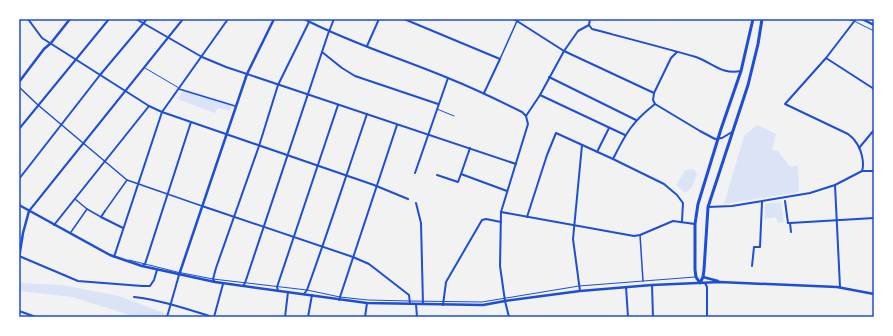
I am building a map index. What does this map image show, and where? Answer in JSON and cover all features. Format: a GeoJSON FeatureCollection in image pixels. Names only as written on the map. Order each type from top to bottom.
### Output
{"type":"FeatureCollection","features":[{"type":"Feature","properties":{"kind":"main road"},"geometry":{"type":"LineString","coordinates":[[753,19],[741,71],[718,138],[698,204],[695,224],[696,277],[700,283],[703,277],[708,207],[748,85],[758,44],[762,19]]}},
{"type":"Feature","properties":{"kind":"street"},"geometry":{"type":"LineString","coordinates":[[28,19],[40,36],[75,60],[149,106],[162,112],[287,156],[377,186],[408,199]]}},
{"type":"Feature","properties":{"kind":"street"},"geometry":{"type":"LineString","coordinates":[[19,82],[44,49],[51,43],[70,19]]}},
{"type":"Feature","properties":{"kind":"street"},"geometry":{"type":"LineString","coordinates":[[19,129],[108,19]]}},
{"type":"Feature","properties":{"kind":"street"},"geometry":{"type":"LineString","coordinates":[[136,19],[202,57],[278,85],[516,164]]}},
{"type":"Feature","properties":{"kind":"street"},"geometry":{"type":"LineString","coordinates":[[19,179],[60,124],[147,19]]}},
{"type":"Feature","properties":{"kind":"street"},"geometry":{"type":"LineString","coordinates":[[157,270],[153,283],[150,286],[78,281],[19,257],[29,211],[183,19]]}},
{"type":"Feature","properties":{"kind":"street"},"geometry":{"type":"LineString","coordinates":[[114,257],[162,112],[228,19]]}},
{"type":"Feature","properties":{"kind":"street"},"geometry":{"type":"LineString","coordinates":[[167,317],[179,274],[247,74],[274,19]]}},
{"type":"Feature","properties":{"kind":"street"},"geometry":{"type":"LineString","coordinates":[[304,19],[329,32],[484,93],[522,112],[526,116],[528,124],[507,191],[501,212],[500,222],[500,266],[509,317]]}},
{"type":"Feature","properties":{"kind":"street"},"geometry":{"type":"LineString","coordinates":[[242,286],[245,283],[334,19]]}},
{"type":"Feature","properties":{"kind":"street"},"geometry":{"type":"LineString","coordinates":[[367,46],[379,19]]}},
{"type":"Feature","properties":{"kind":"street"},"geometry":{"type":"LineString","coordinates":[[404,19],[500,58]]}},
{"type":"Feature","properties":{"kind":"street"},"geometry":{"type":"LineString","coordinates":[[513,19],[518,20],[564,51],[654,93]]}},
{"type":"Feature","properties":{"kind":"street"},"geometry":{"type":"LineString","coordinates":[[589,25],[590,19]]}},
{"type":"Feature","properties":{"kind":"street"},"geometry":{"type":"LineString","coordinates":[[862,19],[874,25]]}},
{"type":"Feature","properties":{"kind":"street"},"geometry":{"type":"LineString","coordinates":[[484,93],[518,20]]}},
{"type":"Feature","properties":{"kind":"street"},"geometry":{"type":"LineString","coordinates":[[855,20],[826,58],[785,104],[848,134],[855,140],[859,148],[863,164],[862,171]]}},
{"type":"Feature","properties":{"kind":"street"},"geometry":{"type":"LineString","coordinates":[[214,280],[278,85],[309,22]]}},
{"type":"Feature","properties":{"kind":"street"},"geometry":{"type":"LineString","coordinates":[[526,116],[540,95],[564,51],[578,31],[589,25]]}},
{"type":"Feature","properties":{"kind":"street"},"geometry":{"type":"LineString","coordinates":[[589,25],[592,29],[698,58],[726,72],[734,73],[741,71]]}},
{"type":"Feature","properties":{"kind":"street"},"geometry":{"type":"LineString","coordinates":[[322,52],[355,76],[438,104]]}},
{"type":"Feature","properties":{"kind":"street"},"geometry":{"type":"LineString","coordinates":[[677,52],[671,58],[654,93],[653,100],[655,104],[715,139],[732,132]]}},
{"type":"Feature","properties":{"kind":"street"},"geometry":{"type":"LineString","coordinates":[[826,58],[874,89]]}},
{"type":"Feature","properties":{"kind":"street"},"geometry":{"type":"LineString","coordinates":[[549,77],[636,120]]}},
{"type":"Feature","properties":{"kind":"street"},"geometry":{"type":"LineString","coordinates":[[415,173],[448,78]]}},
{"type":"Feature","properties":{"kind":"street"},"geometry":{"type":"LineString","coordinates":[[19,87],[60,124],[127,180],[353,257],[368,264],[409,294],[410,303]]}},
{"type":"Feature","properties":{"kind":"street"},"geometry":{"type":"LineString","coordinates":[[179,89],[236,106]]}},
{"type":"Feature","properties":{"kind":"street"},"geometry":{"type":"LineString","coordinates":[[540,95],[625,135]]}},
{"type":"Feature","properties":{"kind":"street"},"geometry":{"type":"LineString","coordinates":[[613,159],[625,135],[636,120],[655,104]]}},
{"type":"Feature","properties":{"kind":"street"},"geometry":{"type":"LineString","coordinates":[[278,291],[276,287],[338,105]]}},
{"type":"Feature","properties":{"kind":"street"},"geometry":{"type":"LineString","coordinates":[[54,225],[106,162],[149,106]]}},
{"type":"Feature","properties":{"kind":"street"},"geometry":{"type":"LineString","coordinates":[[304,294],[307,290],[367,114]]}},
{"type":"Feature","properties":{"kind":"street"},"geometry":{"type":"LineString","coordinates":[[143,265],[191,122]]}},
{"type":"Feature","properties":{"kind":"street"},"geometry":{"type":"LineString","coordinates":[[339,298],[397,124]]}},
{"type":"Feature","properties":{"kind":"street"},"geometry":{"type":"LineString","coordinates":[[597,152],[610,128]]}},
{"type":"Feature","properties":{"kind":"street"},"geometry":{"type":"LineString","coordinates":[[859,148],[874,130]]}},
{"type":"Feature","properties":{"kind":"street"},"geometry":{"type":"LineString","coordinates":[[526,217],[556,133],[613,159],[673,190],[683,203],[682,222]]}},
{"type":"Feature","properties":{"kind":"street"},"geometry":{"type":"LineString","coordinates":[[580,291],[573,239],[582,145]]}},
{"type":"Feature","properties":{"kind":"street"},"geometry":{"type":"LineString","coordinates":[[437,175],[458,182],[470,148]]}},
{"type":"Feature","properties":{"kind":"street"},"geometry":{"type":"LineString","coordinates":[[708,207],[732,206],[762,202],[810,193],[835,184],[862,171],[874,171]]}},
{"type":"Feature","properties":{"kind":"street"},"geometry":{"type":"LineString","coordinates":[[461,174],[507,191]]}},
{"type":"Feature","properties":{"kind":"street"},"geometry":{"type":"LineString","coordinates":[[101,217],[127,180]]}},
{"type":"Feature","properties":{"kind":"street"},"geometry":{"type":"LineString","coordinates":[[835,184],[840,288]]}},
{"type":"Feature","properties":{"kind":"street"},"geometry":{"type":"LineString","coordinates":[[75,199],[87,209],[123,228]]}},
{"type":"Feature","properties":{"kind":"street"},"geometry":{"type":"LineString","coordinates":[[785,201],[788,223],[790,223],[791,232]]}},
{"type":"Feature","properties":{"kind":"street"},"geometry":{"type":"LineString","coordinates":[[752,266],[754,247],[760,247],[762,202]]}},
{"type":"Feature","properties":{"kind":"street"},"geometry":{"type":"LineString","coordinates":[[416,203],[421,223],[423,303]]}},
{"type":"Feature","properties":{"kind":"street"},"geometry":{"type":"LineString","coordinates":[[19,205],[114,257],[157,270],[242,286],[339,298],[368,301],[483,305],[505,299],[580,291],[652,285],[720,282],[840,288],[874,294]]}},
{"type":"Feature","properties":{"kind":"street"},"geometry":{"type":"LineString","coordinates":[[70,234],[87,209]]}},
{"type":"Feature","properties":{"kind":"street"},"geometry":{"type":"LineString","coordinates":[[501,212],[634,236],[640,235],[670,222],[695,224]]}},
{"type":"Feature","properties":{"kind":"street"},"geometry":{"type":"LineString","coordinates":[[790,223],[874,218]]}},
{"type":"Feature","properties":{"kind":"street"},"geometry":{"type":"LineString","coordinates":[[443,303],[446,282],[482,220],[486,219],[500,222]]}},
{"type":"Feature","properties":{"kind":"street"},"geometry":{"type":"LineString","coordinates":[[640,235],[643,281]]}},
{"type":"Feature","properties":{"kind":"street"},"geometry":{"type":"LineString","coordinates":[[703,277],[720,282]]}},
{"type":"Feature","properties":{"kind":"street"},"geometry":{"type":"LineString","coordinates":[[134,297],[171,304],[213,317],[223,283]]}},
{"type":"Feature","properties":{"kind":"street"},"geometry":{"type":"LineString","coordinates":[[705,283],[707,287],[707,317]]}},
{"type":"Feature","properties":{"kind":"street"},"geometry":{"type":"LineString","coordinates":[[652,285],[653,317]]}},
{"type":"Feature","properties":{"kind":"street"},"geometry":{"type":"LineString","coordinates":[[626,287],[628,317]]}},
{"type":"Feature","properties":{"kind":"street"},"geometry":{"type":"LineString","coordinates":[[285,317],[288,292]]}},
{"type":"Feature","properties":{"kind":"street"},"geometry":{"type":"LineString","coordinates":[[308,317],[312,295]]}},
{"type":"Feature","properties":{"kind":"street"},"geometry":{"type":"LineString","coordinates":[[365,317],[368,301]]}},
{"type":"Feature","properties":{"kind":"street"},"geometry":{"type":"LineString","coordinates":[[416,303],[417,317]]}},
{"type":"Feature","properties":{"kind":"street"},"geometry":{"type":"LineString","coordinates":[[19,312],[36,317]]}},
{"type":"Feature","properties":{"kind":"lane"},"geometry":{"type":"LineString","coordinates":[[847,19],[855,20],[874,31]]}},
{"type":"Feature","properties":{"kind":"lane"},"geometry":{"type":"LineString","coordinates":[[144,68],[179,89]]}},
{"type":"Feature","properties":{"kind":"lane"},"geometry":{"type":"LineString","coordinates":[[437,109],[454,116]]}},
{"type":"Feature","properties":{"kind":"lane"},"geometry":{"type":"LineString","coordinates":[[143,265],[179,274]]}},
{"type":"Feature","properties":{"kind":"lane"},"geometry":{"type":"LineString","coordinates":[[505,299],[579,286],[696,277]]}},
{"type":"Feature","properties":{"kind":"lane"},"geometry":{"type":"LineString","coordinates":[[214,280],[307,290],[339,298]]}},
{"type":"Feature","properties":{"kind":"lane"},"geometry":{"type":"LineString","coordinates":[[625,283],[626,287]]}},
{"type":"Feature","properties":{"kind":"shaded area"},"geometry":{"type":"Polygon","coordinates":[[[184,89],[233,104],[230,111],[218,108],[215,113],[177,99],[184,89]]]}},
{"type":"Feature","properties":{"kind":"shaded area"},"geometry":{"type":"Polygon","coordinates":[[[757,125],[776,134],[772,150],[778,151],[790,167],[798,165],[799,192],[724,204],[744,136],[757,125]]]}},
{"type":"Feature","properties":{"kind":"shaded area"},"geometry":{"type":"Polygon","coordinates":[[[694,169],[697,174],[692,187],[685,193],[676,185],[685,170],[694,169]]]}},
{"type":"Feature","properties":{"kind":"shaded area"},"geometry":{"type":"Polygon","coordinates":[[[781,202],[784,222],[778,223],[776,217],[765,219],[765,204],[781,202]]]}},
{"type":"Feature","properties":{"kind":"shaded area"},"geometry":{"type":"Polygon","coordinates":[[[19,283],[62,285],[119,296],[175,317],[136,317],[72,297],[19,291],[19,283]]]}}]}
